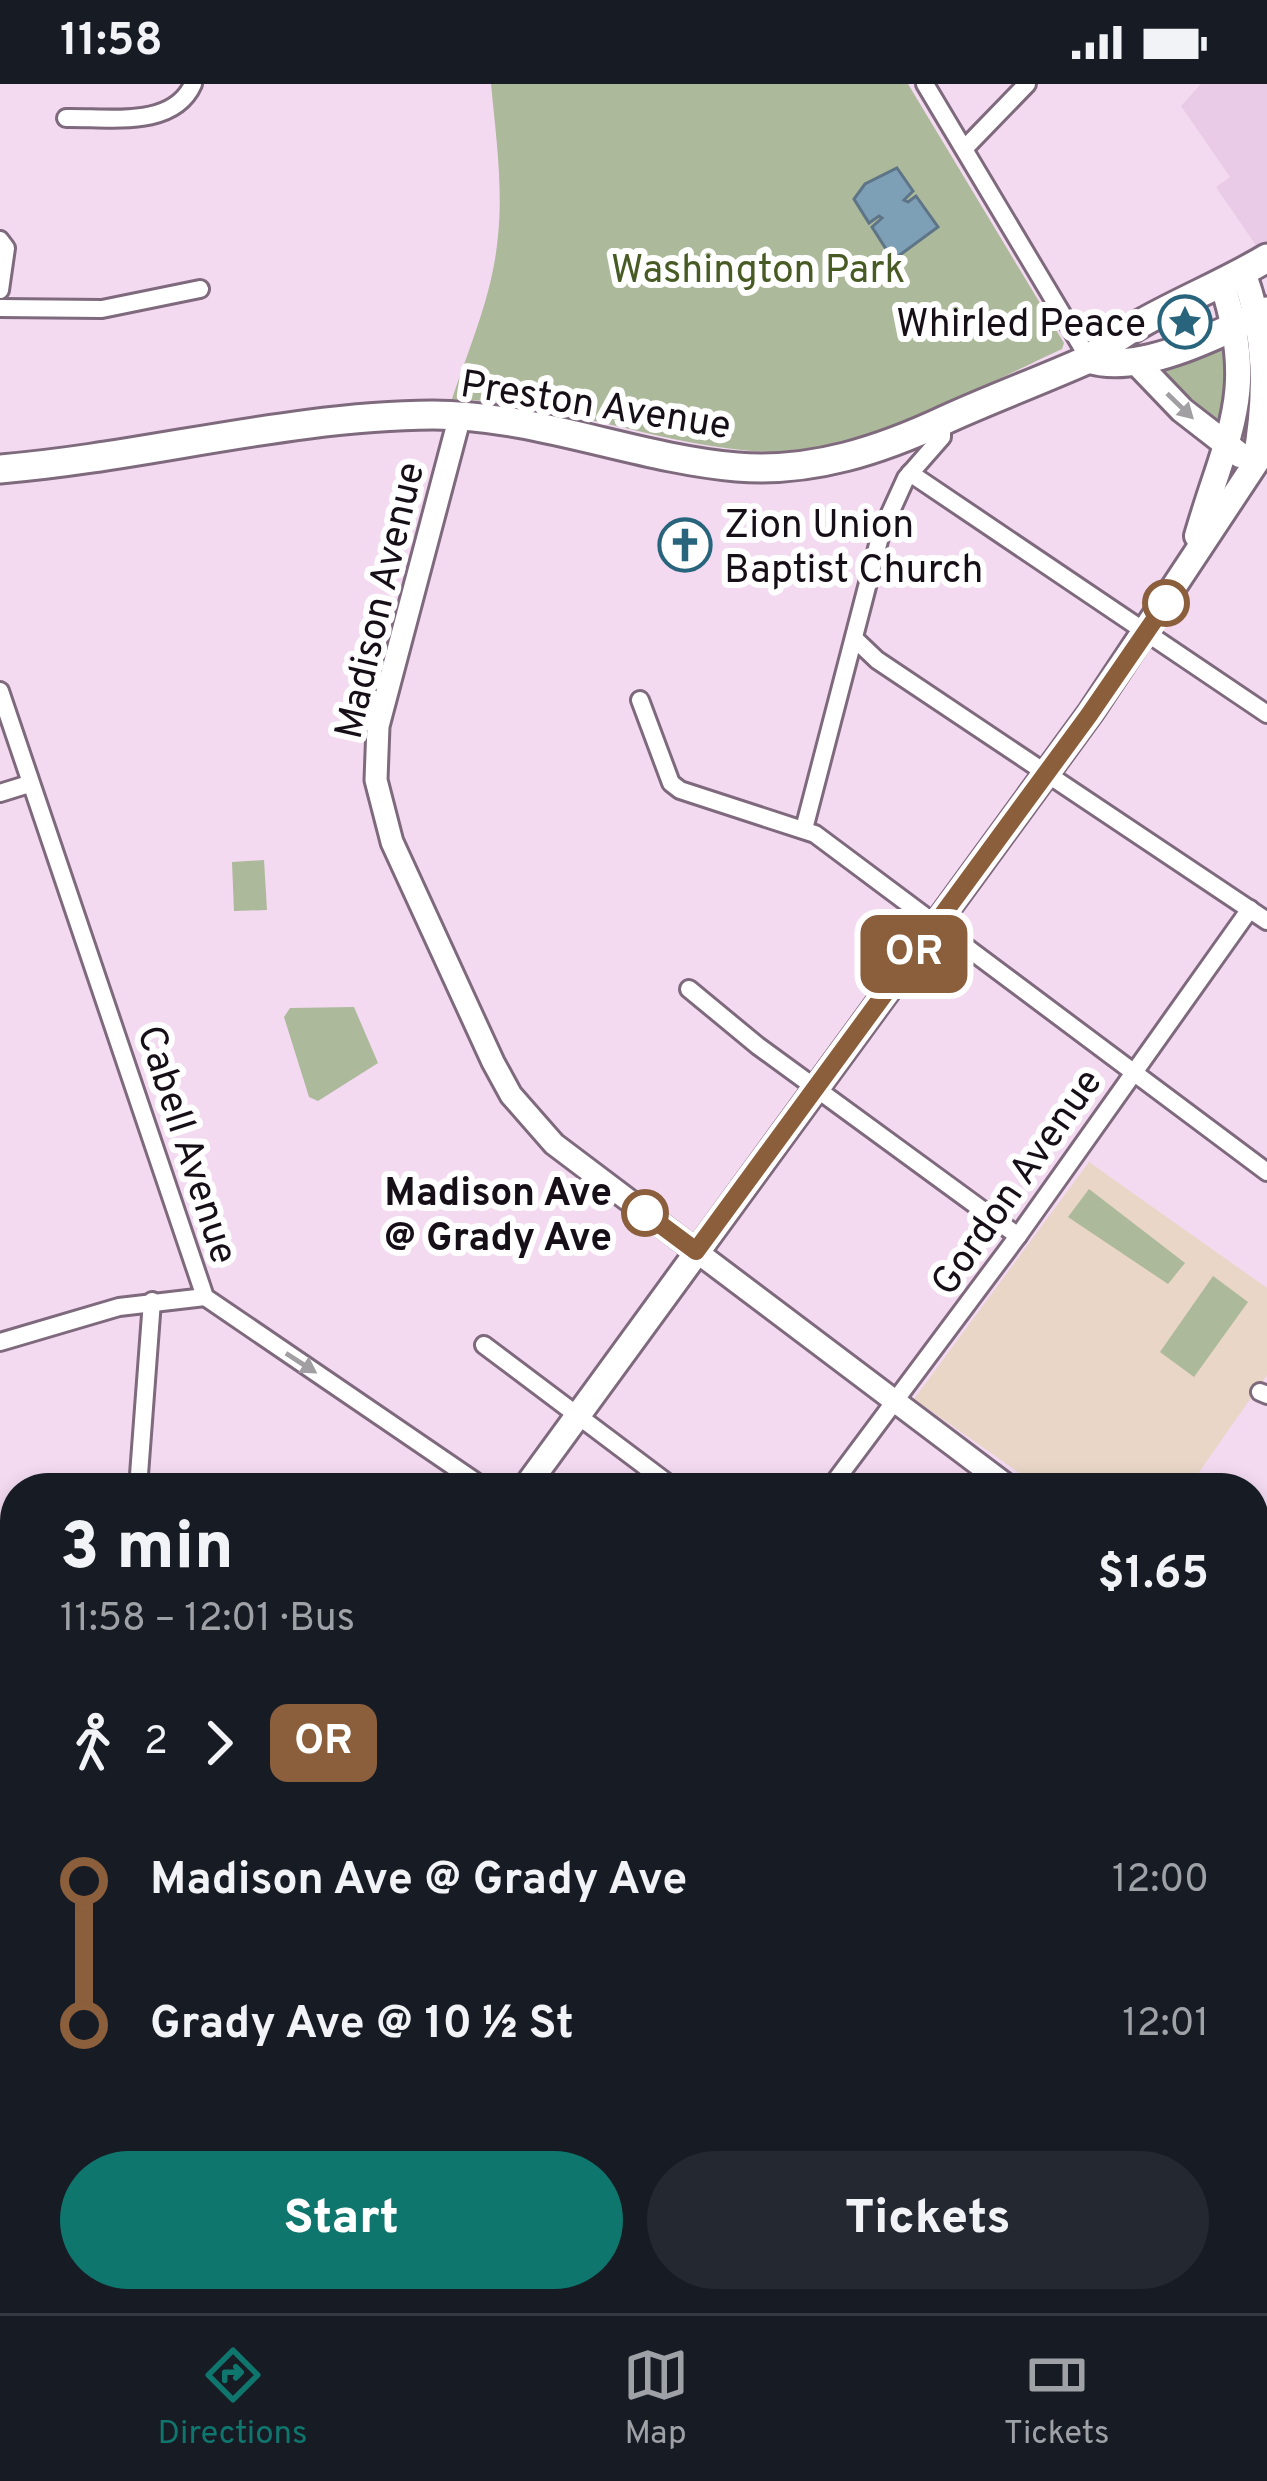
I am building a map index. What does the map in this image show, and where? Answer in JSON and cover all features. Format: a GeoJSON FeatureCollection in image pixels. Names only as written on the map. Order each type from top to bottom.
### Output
{"type":"FeatureCollection","features":[{"type":"Feature","properties":{"kind":"main road","name":"Preston Avenue"},"geometry":{"type":"LineString","coordinates":[[0,469],[263,430],[430,415],[530,424],[687,460],[771,468],[806,466],[856,455],[1089,359],[1144,322],[1244,271]]}},
{"type":"Feature","properties":{"kind":"main road"},"geometry":{"type":"LineString","coordinates":[[536,1473],[1047,772],[1263,461],[1266,380],[1244,271]]}},
{"type":"Feature","properties":{"kind":"main road","name":"Preston Avenue"},"geometry":{"type":"LineString","coordinates":[[1089,359],[1135,361],[1254,317]]}},
{"type":"Feature","properties":{"kind":"main road"},"geometry":{"type":"LineString","coordinates":[[1188,567],[1228,447],[1254,317]]}},
{"type":"Feature","properties":{"kind":"main road"},"geometry":{"type":"LineString","coordinates":[[1135,361],[1182,410],[1228,447],[1263,461]]}},
{"type":"Feature","properties":{"kind":"street"},"geometry":{"type":"LineString","coordinates":[[66,118],[165,114],[185,100],[193,84]]}},
{"type":"Feature","properties":{"kind":"street"},"geometry":{"type":"LineString","coordinates":[[926,84],[1089,359]]}},
{"type":"Feature","properties":{"kind":"street"},"geometry":{"type":"LineString","coordinates":[[965,148],[1027,84]]}},
{"type":"Feature","properties":{"kind":"street"},"geometry":{"type":"LineString","coordinates":[[0,240],[6,248],[0,290]]}},
{"type":"Feature","properties":{"kind":"street"},"geometry":{"type":"LineString","coordinates":[[0,308],[102,309],[200,289]]}},
{"type":"Feature","properties":{"kind":"street","name":"Madison Avenue"},"geometry":{"type":"LineString","coordinates":[[460,416],[378,726],[376,780],[392,842],[484,1045],[511,1095],[554,1144],[990,1473]]}},
{"type":"Feature","properties":{"kind":"street"},"geometry":{"type":"LineString","coordinates":[[804,829],[881,532],[910,473],[942,437],[942,421]]}},
{"type":"Feature","properties":{"kind":"street"},"geometry":{"type":"LineString","coordinates":[[910,473],[1267,714]]}},
{"type":"Feature","properties":{"kind":"street"},"geometry":{"type":"LineString","coordinates":[[856,640],[877,660],[1267,921]]}},
{"type":"Feature","properties":{"kind":"street","name":"Cabell Avenue"},"geometry":{"type":"LineString","coordinates":[[0,691],[205,1297],[462,1473]]}},
{"type":"Feature","properties":{"kind":"street"},"geometry":{"type":"LineString","coordinates":[[640,700],[671,784],[804,829],[937,923],[1267,1172]]}},
{"type":"Feature","properties":{"kind":"street"},"geometry":{"type":"LineString","coordinates":[[0,793],[29,784]]}},
{"type":"Feature","properties":{"kind":"street","name":"Gordon Avenue"},"geometry":{"type":"LineString","coordinates":[[841,1473],[1018,1236],[1250,909]]}},
{"type":"Feature","properties":{"kind":"street"},"geometry":{"type":"LineString","coordinates":[[689,989],[758,1046],[1018,1236]]}},
{"type":"Feature","properties":{"kind":"street"},"geometry":{"type":"LineString","coordinates":[[0,1340],[119,1306],[205,1297]]}},
{"type":"Feature","properties":{"kind":"street"},"geometry":{"type":"LineString","coordinates":[[139,1473],[152,1301]]}},
{"type":"Feature","properties":{"kind":"street"},"geometry":{"type":"LineString","coordinates":[[484,1346],[654,1473]]}},
{"type":"Feature","properties":{"kind":"shaded area"},"geometry":{"type":"Polygon","coordinates":[[[1201,84],[1267,84],[1267,241],[1257,247],[1216,187],[1230,177],[1181,106],[1201,84]]]}},
{"type":"Feature","properties":{"kind":"shaded area"},"geometry":{"type":"Polygon","coordinates":[[[1089,1162],[1267,1288],[1267,1375],[1198,1473],[1020,1473],[914,1399],[1089,1162]]]}},
{"type":"Feature","properties":{"kind":"green space","name":"Washington Park"},"geometry":{"type":"Polygon","coordinates":[[[491,84],[908,84],[1064,343],[1062,349],[911,419],[831,444],[790,451],[713,446],[527,407],[452,399],[485,304],[497,245],[499,185],[491,84]]]}},
{"type":"Feature","properties":{"kind":"green space"},"geometry":{"type":"Polygon","coordinates":[[[1224,342],[1227,401],[1219,432],[1155,367],[1224,342]]]}},
{"type":"Feature","properties":{"kind":"green space"},"geometry":{"type":"Polygon","coordinates":[[[264,860],[267,910],[234,911],[232,862],[264,860]]]}},
{"type":"Feature","properties":{"kind":"green space"},"geometry":{"type":"Polygon","coordinates":[[[354,1007],[378,1063],[318,1101],[309,1097],[284,1017],[290,1008],[354,1007]]]}},
{"type":"Feature","properties":{"kind":"green space"},"geometry":{"type":"Polygon","coordinates":[[[1089,1189],[1185,1263],[1168,1284],[1068,1217],[1089,1189]]]}},
{"type":"Feature","properties":{"kind":"green space"},"geometry":{"type":"Polygon","coordinates":[[[1213,1276],[1248,1302],[1194,1377],[1160,1352],[1213,1276]]]}},
{"type":"Feature","properties":{"kind":"water"},"geometry":{"type":"Polygon","coordinates":[[[897,168],[913,191],[904,200],[916,196],[938,227],[893,260],[872,227],[882,218],[869,223],[854,199],[865,184],[897,168]]]}},
{"type":"Feature","properties":{"kind":"bus line","name":"OR"},"geometry":{"type":"LineString","coordinates":[[645,1213],[696,1251],[1166,603]]}},
{"type":"Feature","properties":{"kind":"place","name":"Whirled Peace"},"geometry":{"type":"Point","coordinates":[1185,322]}},
{"type":"Feature","properties":{"kind":"place","name":"Zion Union Baptist Church"},"geometry":{"type":"Point","coordinates":[685,545]}},
{"type":"Feature","properties":{"kind":"place","name":"Madison Ave @ Grady Ave"},"geometry":{"type":"Point","coordinates":[645,1213]}}]}
